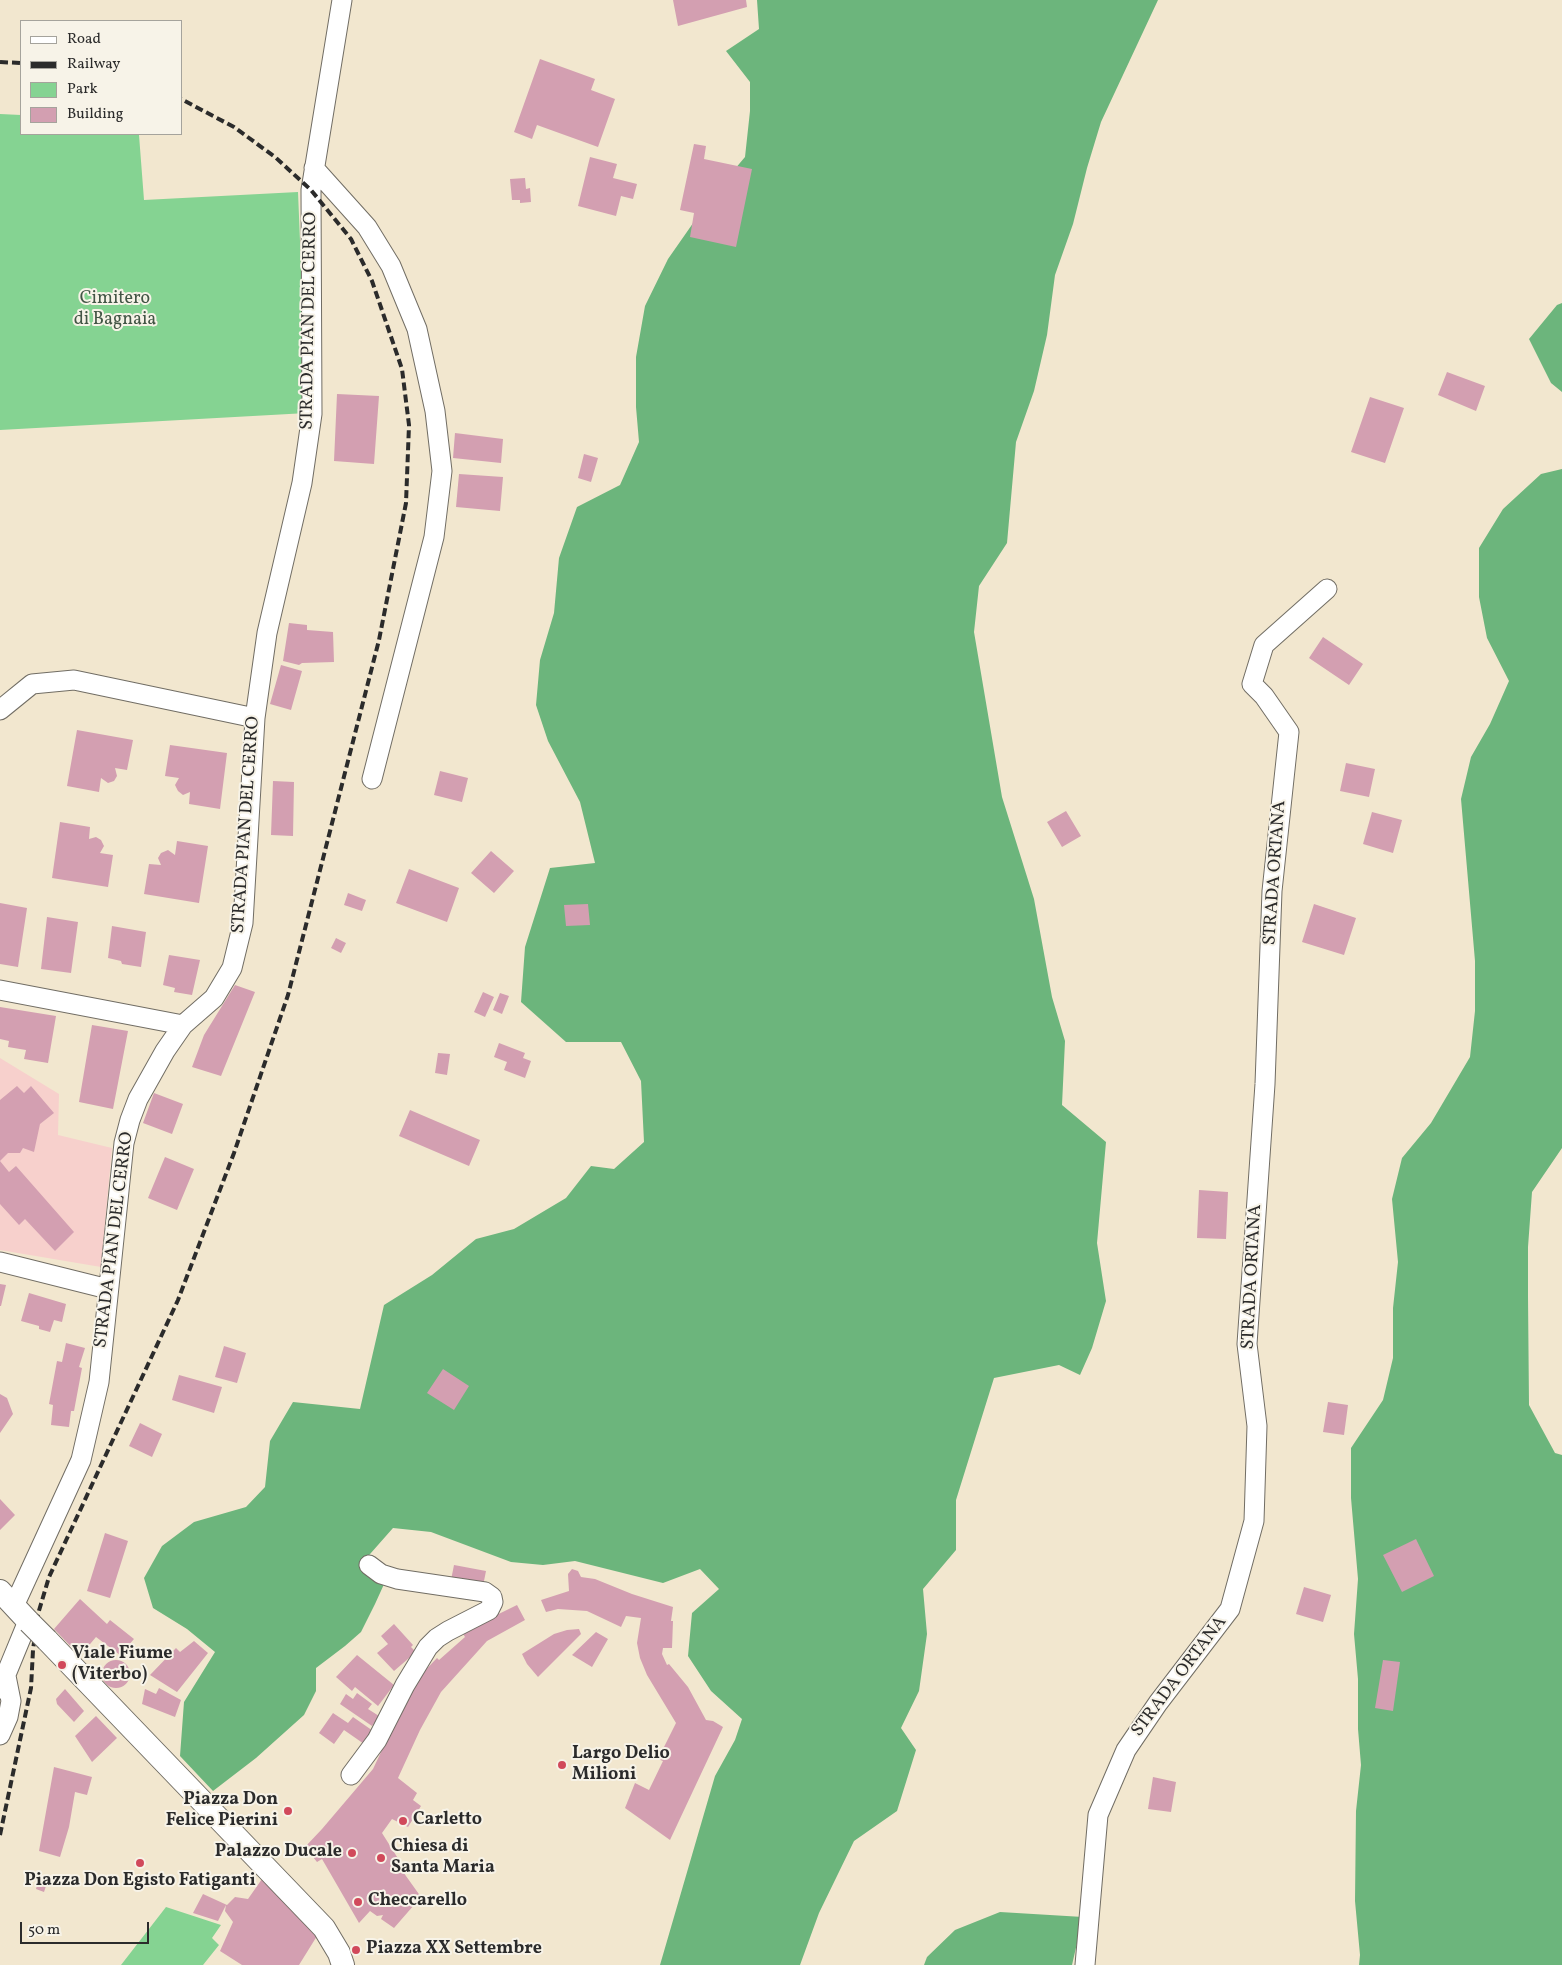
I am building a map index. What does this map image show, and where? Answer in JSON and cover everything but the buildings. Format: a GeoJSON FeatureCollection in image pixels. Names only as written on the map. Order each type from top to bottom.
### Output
{"type":"FeatureCollection","features":[{"type":"Feature","properties":{"kind":"main road"},"geometry":{"type":"LineString","coordinates":[[18,1610],[324,1928],[338,1961]]}},
{"type":"Feature","properties":{"kind":"street","name":"STRADA PIAN DEL CERRO"},"geometry":{"type":"LineString","coordinates":[[3,1682],[18,1610],[81,1460],[99,1382],[124,1143],[128,1128],[138,1099],[165,1051],[184,1025],[214,998],[232,968],[243,923],[255,718],[266,633],[302,483],[312,414],[311,190],[342,0]]}},
{"type":"Feature","properties":{"kind":"street"},"geometry":{"type":"LineString","coordinates":[[314,168],[367,227],[391,266],[418,329],[435,411],[442,472],[434,537],[372,779]]}},
{"type":"Feature","properties":{"kind":"street","name":"STRADA ORTANA"},"geometry":{"type":"LineString","coordinates":[[1085,1965],[1098,1816],[1126,1750],[1158,1703],[1230,1609],[1254,1521],[1257,1426],[1247,1344],[1265,1084],[1272,891],[1289,732],[1264,696],[1252,684],[1264,645],[1327,589]]}},
{"type":"Feature","properties":{"kind":"street"},"geometry":{"type":"LineString","coordinates":[[0,710],[32,684],[74,680],[255,718]]}},
{"type":"Feature","properties":{"kind":"street"},"geometry":{"type":"LineString","coordinates":[[0,990],[184,1025]]}},
{"type":"Feature","properties":{"kind":"street"},"geometry":{"type":"LineString","coordinates":[[0,1262],[108,1289]]}},
{"type":"Feature","properties":{"kind":"street"},"geometry":{"type":"LineString","coordinates":[[351,1775],[377,1740],[405,1685],[428,1647],[436,1638],[489,1610],[493,1602],[492,1597],[485,1592],[397,1579],[382,1574],[370,1565]]}},
{"type":"Feature","properties":{"kind":"street"},"geometry":{"type":"LineString","coordinates":[[0,1735],[8,1717],[11,1701],[3,1682]]}},
{"type":"Feature","properties":{"kind":"shaded area"},"geometry":{"type":"Polygon","coordinates":[[[0,1058],[59,1094],[58,1135],[112,1148],[101,1267],[0,1250],[0,1058]]]}},
{"type":"Feature","properties":{"kind":"green space"},"geometry":{"type":"Polygon","coordinates":[[[757,0],[1158,0],[1101,122],[1073,224],[1055,275],[1047,335],[1034,391],[1016,442],[1007,543],[979,586],[974,632],[1002,797],[1034,899],[1052,997],[1065,1041],[1062,1105],[1106,1142],[1097,1243],[1106,1301],[1092,1348],[1080,1375],[1059,1365],[994,1378],[956,1500],[956,1550],[923,1589],[927,1634],[919,1691],[901,1728],[916,1750],[897,1811],[854,1841],[819,1913],[800,1965],[660,1965],[715,1776],[735,1740],[742,1719],[711,1691],[688,1656],[692,1613],[719,1589],[700,1569],[663,1583],[575,1561],[543,1565],[511,1562],[431,1532],[393,1528],[363,1562],[385,1582],[361,1632],[316,1668],[316,1691],[304,1715],[256,1758],[213,1791],[180,1756],[184,1702],[215,1652],[187,1629],[153,1608],[144,1578],[162,1546],[194,1522],[246,1507],[265,1487],[270,1441],[293,1402],[360,1409],[384,1305],[432,1275],[476,1239],[514,1229],[566,1198],[591,1166],[614,1169],[644,1142],[641,1081],[621,1042],[566,1042],[521,1002],[525,947],[550,868],[595,863],[580,802],[548,741],[536,705],[540,660],[554,613],[559,558],[577,507],[620,485],[639,442],[636,407],[636,357],[645,306],[668,259],[712,196],[745,157],[750,111],[750,82],[726,51],[759,29],[757,0]]]}},
{"type":"Feature","properties":{"kind":"green space","name":"Cimitero di Bagnaia"},"geometry":{"type":"Polygon","coordinates":[[[0,114],[20,115],[20,135],[139,135],[144,200],[298,192],[307,413],[0,430],[0,114]]]}},
{"type":"Feature","properties":{"kind":"green space"},"geometry":{"type":"Polygon","coordinates":[[[1562,303],[1562,392],[1551,383],[1529,339],[1557,305],[1562,303]]]}},
{"type":"Feature","properties":{"kind":"green space"},"geometry":{"type":"Polygon","coordinates":[[[1562,469],[1562,1148],[1532,1192],[1528,1247],[1528,1297],[1529,1405],[1555,1453],[1562,1455],[1562,1965],[1359,1965],[1360,1955],[1355,1901],[1356,1811],[1361,1765],[1358,1729],[1358,1679],[1354,1634],[1358,1579],[1351,1498],[1351,1448],[1383,1400],[1393,1358],[1393,1308],[1398,1262],[1392,1199],[1402,1158],[1431,1123],[1470,1057],[1475,1011],[1475,961],[1461,799],[1471,757],[1490,724],[1509,681],[1487,638],[1479,597],[1479,548],[1503,509],[1541,474],[1562,469]]]}},
{"type":"Feature","properties":{"kind":"green space"},"geometry":{"type":"Polygon","coordinates":[[[166,1907],[221,1925],[212,1938],[219,1945],[203,1965],[121,1965],[166,1907]]]}},
{"type":"Feature","properties":{"kind":"green space"},"geometry":{"type":"Polygon","coordinates":[[[1000,1912],[1083,1917],[1072,1965],[924,1965],[927,1957],[955,1930],[1000,1912]]]}},
{"type":"Feature","properties":{"kind":"railway"},"geometry":{"type":"LineString","coordinates":[[0,62],[20,63]]}},
{"type":"Feature","properties":{"kind":"railway"},"geometry":{"type":"LineString","coordinates":[[0,1835],[31,1688],[33,1650],[38,1614],[49,1577],[178,1300],[234,1153],[288,995],[379,640],[406,503],[409,425],[402,369],[372,281],[351,239],[311,190],[275,157],[234,127],[182,100]]}},
{"type":"Feature","properties":{"kind":"place","name":"Viale Fiume (Viterbo)"},"geometry":{"type":"Point","coordinates":[62,1665]}},
{"type":"Feature","properties":{"kind":"place","name":"Largo Delio Milioni"},"geometry":{"type":"Point","coordinates":[562,1765]}},
{"type":"Feature","properties":{"kind":"place","name":"Piazza Don Felice Pierini"},"geometry":{"type":"Point","coordinates":[288,1811]}},
{"type":"Feature","properties":{"kind":"place","name":"Carletto"},"geometry":{"type":"Point","coordinates":[403,1821]}},
{"type":"Feature","properties":{"kind":"place","name":"Palazzo Ducale"},"geometry":{"type":"Point","coordinates":[352,1853]}},
{"type":"Feature","properties":{"kind":"place","name":"Chiesa di Santa Maria"},"geometry":{"type":"Point","coordinates":[381,1858]}},
{"type":"Feature","properties":{"kind":"place","name":"Piazza Don Egisto Fatiganti"},"geometry":{"type":"Point","coordinates":[140,1863]}},
{"type":"Feature","properties":{"kind":"place","name":"Checcarello"},"geometry":{"type":"Point","coordinates":[358,1902]}},
{"type":"Feature","properties":{"kind":"place","name":"Piazza XX Settembre"},"geometry":{"type":"Point","coordinates":[356,1950]}}]}
